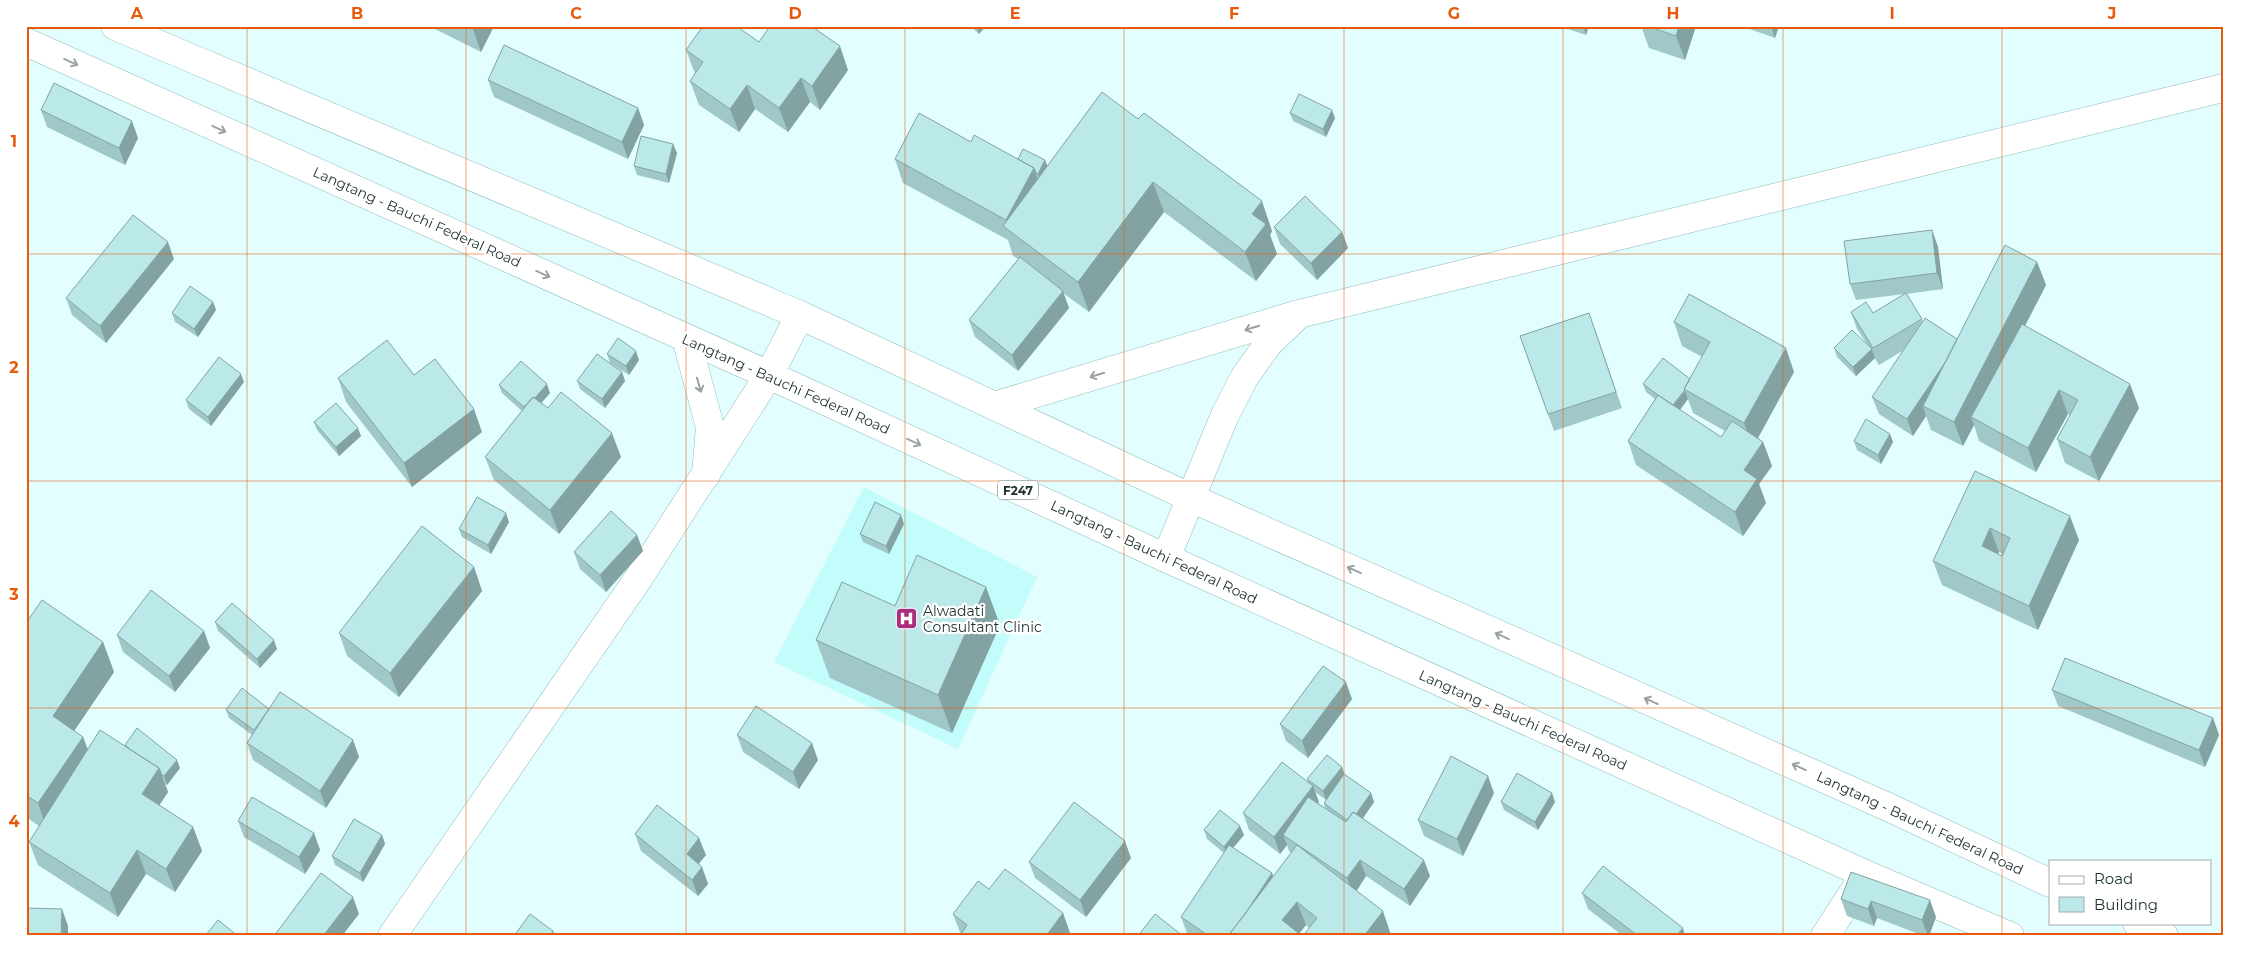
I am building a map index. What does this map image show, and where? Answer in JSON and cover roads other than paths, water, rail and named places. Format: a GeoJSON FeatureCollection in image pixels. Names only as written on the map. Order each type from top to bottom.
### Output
{"type":"FeatureCollection","features":[{"type":"Feature","properties":{"kind":"main road","name":"Langtang - Bauchi Federal Road"},"geometry":{"type":"LineString","coordinates":[[116,26],[800,314],[1191,498],[1888,807],[2049,882]]}},
{"type":"Feature","properties":{"kind":"main road","name":"Langtang - Bauchi Federal Road"},"geometry":{"type":"LineString","coordinates":[[26,42],[769,375],[1166,558],[1865,874],[2010,936]]}},
{"type":"Feature","properties":{"kind":"main road"},"geometry":{"type":"LineString","coordinates":[[994,406],[1299,314],[2223,88]]}},
{"type":"Feature","properties":{"kind":"main road"},"geometry":{"type":"LineString","coordinates":[[392,936],[638,579],[769,375],[800,314]]}},
{"type":"Feature","properties":{"kind":"main road"},"geometry":{"type":"LineString","coordinates":[[1166,558],[1225,415],[1244,378],[1268,344],[1299,314]]}},
{"type":"Feature","properties":{"kind":"main road"},"geometry":{"type":"LineString","coordinates":[[686,338],[710,428],[706,475]]}},
{"type":"Feature","properties":{"kind":"main road"},"geometry":{"type":"LineString","coordinates":[[1826,936],[1865,874]]}},
{"type":"Feature","properties":{"kind":"main road"},"geometry":{"type":"LineString","coordinates":[[2140,924],[2164,936]]}},
{"type":"Feature","properties":{"kind":"place","name":"Alwadati Consultant Clinic"},"geometry":{"type":"Point","coordinates":[907,619]}}]}
